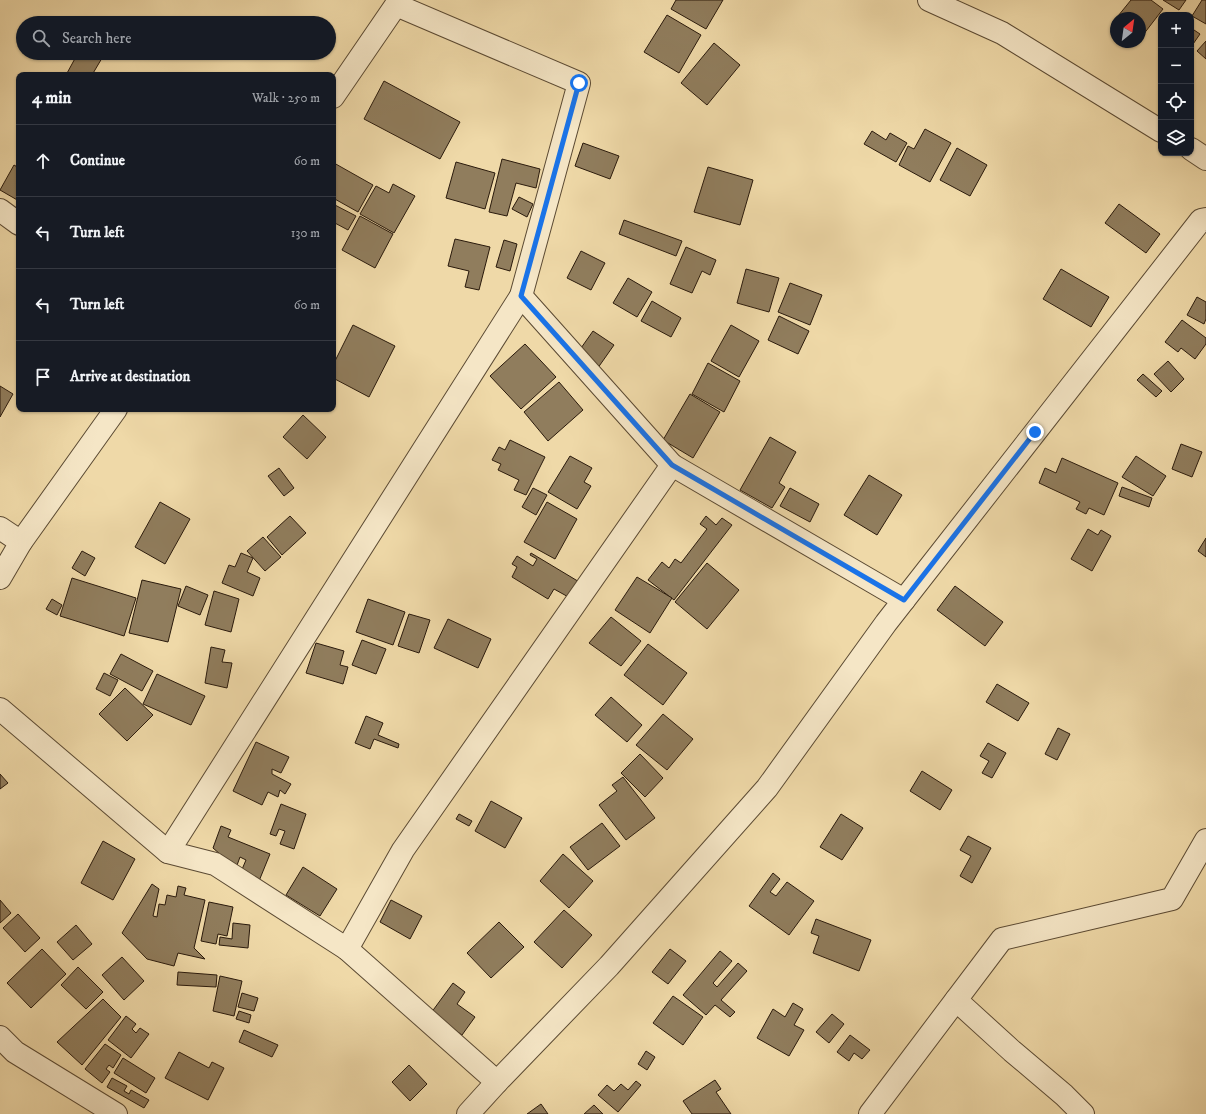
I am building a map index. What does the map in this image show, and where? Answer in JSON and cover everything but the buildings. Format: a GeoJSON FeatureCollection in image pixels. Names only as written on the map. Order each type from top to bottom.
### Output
{"type":"FeatureCollection","features":[{"type":"Feature","properties":{"kind":"street"},"geometry":{"type":"LineString","coordinates":[[929,0],[1002,33],[1158,129]]}},
{"type":"Feature","properties":{"kind":"street"},"geometry":{"type":"LineString","coordinates":[[168,852],[521,296],[579,83],[398,3],[336,93]]}},
{"type":"Feature","properties":{"kind":"street"},"geometry":{"type":"LineString","coordinates":[[1194,151],[1206,159]]}},
{"type":"Feature","properties":{"kind":"street"},"geometry":{"type":"LineString","coordinates":[[0,210],[16,222]]}},
{"type":"Feature","properties":{"kind":"street"},"geometry":{"type":"LineString","coordinates":[[468,1114],[609,966],[767,788],[904,600],[1201,220],[1206,219]]}},
{"type":"Feature","properties":{"kind":"street"},"geometry":{"type":"LineString","coordinates":[[521,296],[672,465],[904,600]]}},
{"type":"Feature","properties":{"kind":"street"},"geometry":{"type":"LineString","coordinates":[[0,578],[21,542],[114,412]]}},
{"type":"Feature","properties":{"kind":"street"},"geometry":{"type":"LineString","coordinates":[[347,948],[404,850],[672,465]]}},
{"type":"Feature","properties":{"kind":"street"},"geometry":{"type":"LineString","coordinates":[[0,528],[21,542]]}},
{"type":"Feature","properties":{"kind":"street"},"geometry":{"type":"LineString","coordinates":[[0,709],[168,852],[214,864],[347,948],[498,1082]]}},
{"type":"Feature","properties":{"kind":"street"},"geometry":{"type":"LineString","coordinates":[[870,1114],[1002,939],[1172,899],[1206,840]]}},
{"type":"Feature","properties":{"kind":"street"},"geometry":{"type":"LineString","coordinates":[[956,1000],[1012,1051],[1064,1095],[1083,1114]]}},
{"type":"Feature","properties":{"kind":"street"},"geometry":{"type":"LineString","coordinates":[[0,1037],[15,1052],[116,1114]]}},
{"type":"Feature","properties":{"kind":"route"},"geometry":{"type":"LineString","coordinates":[[579,83],[521,296],[672,465],[904,600],[1035,432]]}}]}
